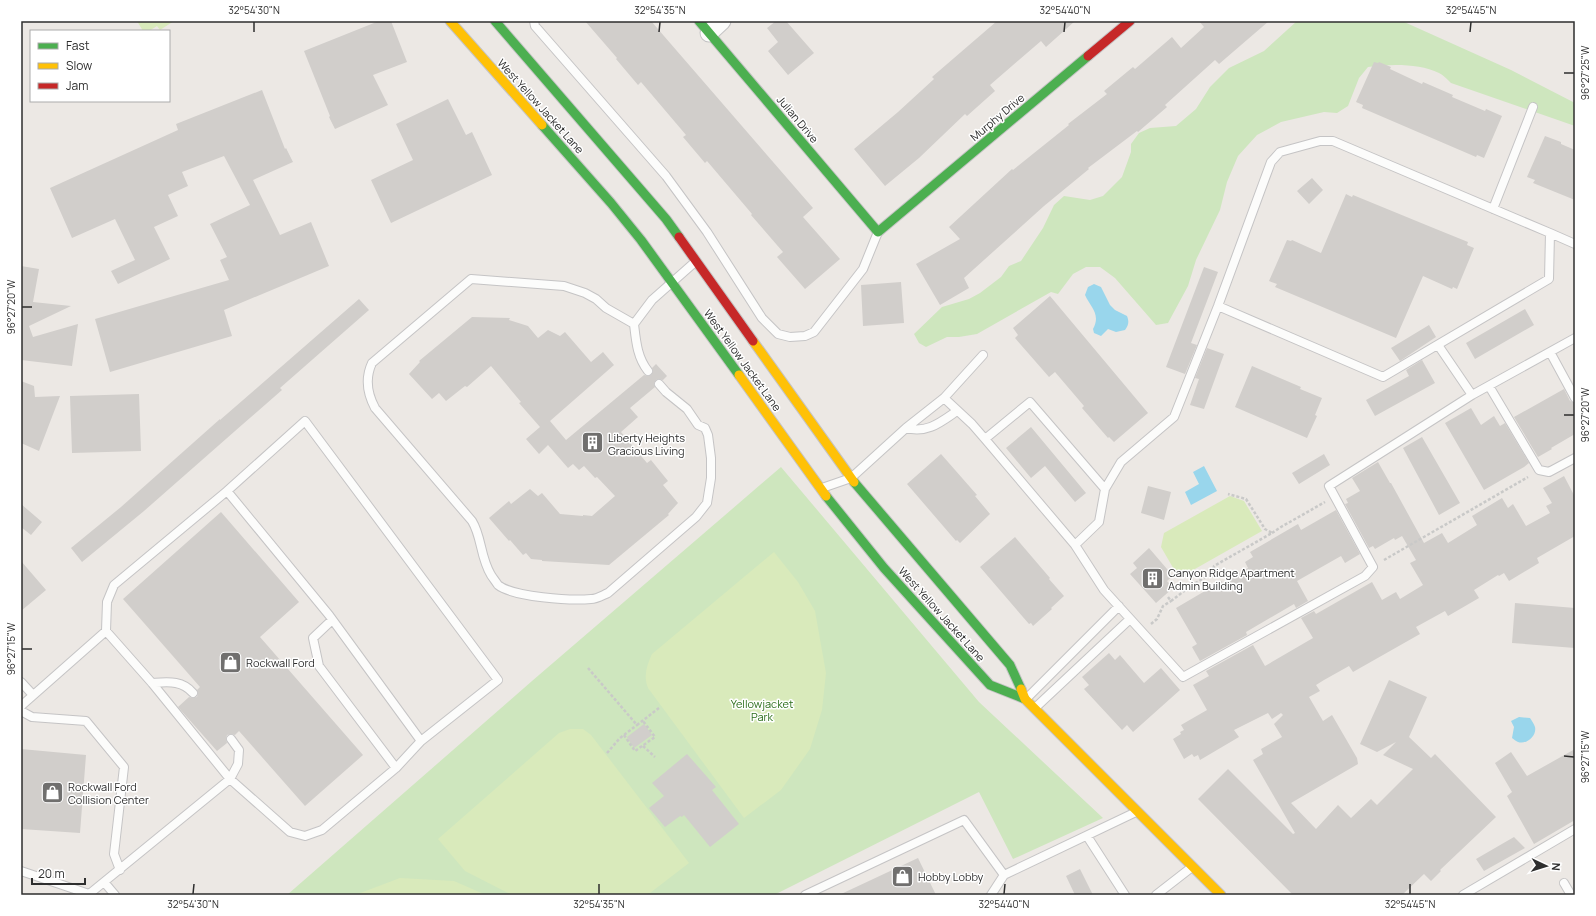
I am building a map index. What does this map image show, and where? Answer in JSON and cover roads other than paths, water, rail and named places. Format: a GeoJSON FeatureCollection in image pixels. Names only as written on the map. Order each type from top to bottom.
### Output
{"type":"FeatureCollection","features":[{"type":"Feature","properties":{"kind":"street","name":"West Yellow Jacket Lane"},"geometry":{"type":"LineString","coordinates":[[450,21],[611,203],[641,240],[821,489],[884,568],[990,686],[1025,699]]}},
{"type":"Feature","properties":{"kind":"street","name":"West Yellow Jacket Lane"},"geometry":{"type":"LineString","coordinates":[[495,21],[666,219],[851,478],[1010,665],[1025,699],[1221,895]]}},
{"type":"Feature","properties":{"kind":"street"},"geometry":{"type":"LineString","coordinates":[[704,27],[722,21]]}},
{"type":"Feature","properties":{"kind":"street","name":"Murphy Drive"},"geometry":{"type":"LineString","coordinates":[[878,232],[1130,21]]}},
{"type":"Feature","properties":{"kind":"street","name":"Julian Drive"},"geometry":{"type":"LineString","coordinates":[[704,27],[878,232]]}},
{"type":"Feature","properties":{"kind":"lane"},"geometry":{"type":"LineString","coordinates":[[534,21],[535,26],[666,176],[706,232],[762,318],[778,334],[797,337],[805,336],[814,332],[863,269],[878,232]]}},
{"type":"Feature","properties":{"kind":"lane"},"geometry":{"type":"LineString","coordinates":[[1493,209],[1533,107]]}},
{"type":"Feature","properties":{"kind":"lane"},"geometry":{"type":"LineString","coordinates":[[1075,545],[1099,522],[1105,489],[1121,462],[1174,417],[1218,306],[1271,162],[1280,152],[1320,141],[1333,141],[1575,244]]}},
{"type":"Feature","properties":{"kind":"lane"},"geometry":{"type":"LineString","coordinates":[[1218,306],[1383,377],[1549,279],[1550,233]]}},
{"type":"Feature","properties":{"kind":"lane"},"geometry":{"type":"LineString","coordinates":[[648,371],[642,363],[636,346],[634,324],[652,300],[696,261]]}},
{"type":"Feature","properties":{"kind":"lane"},"geometry":{"type":"LineString","coordinates":[[634,324],[606,308],[596,299],[585,293],[564,286],[471,279],[372,363],[368,371],[370,397],[375,408],[472,521],[477,530],[479,543],[486,565],[498,585],[512,591],[540,596],[593,599],[608,593],[696,518],[706,503],[711,478],[712,458],[708,435],[705,428],[698,425],[687,409],[666,392],[659,384]]}},
{"type":"Feature","properties":{"kind":"lane"},"geometry":{"type":"LineString","coordinates":[[944,398],[972,424],[985,439],[1075,545],[1104,590],[1182,676],[1365,576],[1373,566],[1329,486],[1472,395],[1575,338]]}},
{"type":"Feature","properties":{"kind":"lane"},"geometry":{"type":"LineString","coordinates":[[1438,345],[1472,395]]}},
{"type":"Feature","properties":{"kind":"lane"},"geometry":{"type":"LineString","coordinates":[[1550,352],[1575,398]]}},
{"type":"Feature","properties":{"kind":"lane"},"geometry":{"type":"LineString","coordinates":[[821,489],[851,478],[906,428],[944,398],[983,355]]}},
{"type":"Feature","properties":{"kind":"lane"},"geometry":{"type":"LineString","coordinates":[[1489,386],[1539,470],[1549,472],[1575,458]]}},
{"type":"Feature","properties":{"kind":"lane"},"geometry":{"type":"LineString","coordinates":[[985,439],[1030,402],[1105,489]]}},
{"type":"Feature","properties":{"kind":"lane"},"geometry":{"type":"LineString","coordinates":[[906,428],[924,430],[939,423],[957,411]]}},
{"type":"Feature","properties":{"kind":"lane"},"geometry":{"type":"LineString","coordinates":[[305,421],[498,680],[421,741],[396,768],[322,830],[305,836],[290,832],[230,779],[152,683],[106,631],[107,602],[114,585],[227,491],[305,421]]}},
{"type":"Feature","properties":{"kind":"lane"},"geometry":{"type":"LineString","coordinates":[[227,491],[332,620],[421,741]]}},
{"type":"Feature","properties":{"kind":"lane"},"geometry":{"type":"LineString","coordinates":[[1025,699],[1119,606]]}},
{"type":"Feature","properties":{"kind":"lane"},"geometry":{"type":"LineString","coordinates":[[1035,709],[1130,619]]}},
{"type":"Feature","properties":{"kind":"lane"},"geometry":{"type":"LineString","coordinates":[[332,620],[313,638],[319,666],[396,768]]}},
{"type":"Feature","properties":{"kind":"lane"},"geometry":{"type":"LineString","coordinates":[[21,706],[106,631]]}},
{"type":"Feature","properties":{"kind":"lane"},"geometry":{"type":"LineString","coordinates":[[21,682],[33,695]]}},
{"type":"Feature","properties":{"kind":"lane"},"geometry":{"type":"LineString","coordinates":[[152,683],[178,682],[189,688],[193,693]]}},
{"type":"Feature","properties":{"kind":"lane"},"geometry":{"type":"LineString","coordinates":[[21,711],[32,717],[86,720],[124,766],[114,854],[120,870]]}},
{"type":"Feature","properties":{"kind":"lane"},"geometry":{"type":"LineString","coordinates":[[21,871],[89,894],[230,779],[238,764],[239,750],[231,739]]}},
{"type":"Feature","properties":{"kind":"lane"},"geometry":{"type":"LineString","coordinates":[[991,895],[1004,875],[1137,812]]}},
{"type":"Feature","properties":{"kind":"lane"},"geometry":{"type":"LineString","coordinates":[[805,895],[964,820],[1004,875]]}},
{"type":"Feature","properties":{"kind":"lane"},"geometry":{"type":"LineString","coordinates":[[1463,895],[1575,829]]}},
{"type":"Feature","properties":{"kind":"lane"},"geometry":{"type":"LineString","coordinates":[[1087,836],[1125,895]]}},
{"type":"Feature","properties":{"kind":"lane"},"geometry":{"type":"LineString","coordinates":[[1156,895],[1192,866]]}},
{"type":"Feature","properties":{"kind":"lane"},"geometry":{"type":"LineString","coordinates":[[104,882],[115,895]]}},
{"type":"Feature","properties":{"kind":"lane"},"geometry":{"type":"LineString","coordinates":[[1564,883],[1571,895]]}},
{"type":"Feature","properties":{"kind":"water"},"geometry":{"type":"Polygon","coordinates":[[[1094,284],[1101,287],[1110,305],[1115,310],[1127,316],[1128,323],[1125,330],[1116,332],[1108,329],[1101,336],[1094,333],[1093,329],[1096,315],[1085,295],[1088,287],[1094,284]]]}},
{"type":"Feature","properties":{"kind":"water"},"geometry":{"type":"Polygon","coordinates":[[[1204,466],[1217,491],[1191,505],[1185,492],[1199,484],[1193,472],[1204,466]]]}},
{"type":"Feature","properties":{"kind":"water"},"geometry":{"type":"Polygon","coordinates":[[[1519,717],[1530,718],[1535,727],[1533,736],[1527,741],[1521,743],[1512,738],[1514,727],[1511,721],[1519,717]]]}},
{"type":"Feature","properties":{"kind":"place","name":"Liberty Heights Gracious Living"},"geometry":{"type":"Point","coordinates":[593,443]}},
{"type":"Feature","properties":{"kind":"place","name":"Canyon Ridge Apartment Admin Building"},"geometry":{"type":"Point","coordinates":[1152,578]}},
{"type":"Feature","properties":{"kind":"place","name":"Rockwall Ford"},"geometry":{"type":"Point","coordinates":[230,662]}},
{"type":"Feature","properties":{"kind":"place","name":"Rockwall Ford Collision Center"},"geometry":{"type":"Point","coordinates":[52,792]}},
{"type":"Feature","properties":{"kind":"place","name":"Hobby Lobby"},"geometry":{"type":"Point","coordinates":[903,876]}},
{"type":"Feature","properties":{"kind":"park label","name":"Yellowjacket Park"},"geometry":{"type":"Point","coordinates":[762,709]}}]}
